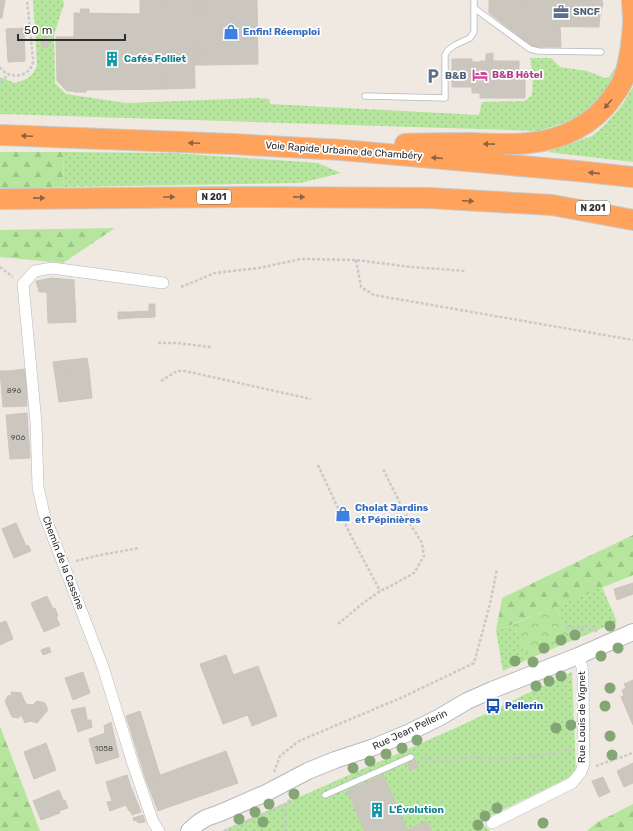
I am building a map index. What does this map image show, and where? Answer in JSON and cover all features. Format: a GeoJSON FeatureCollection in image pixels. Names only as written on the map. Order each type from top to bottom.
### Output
{"type":"FeatureCollection","features":[{"type":"Feature","properties":{"kind":"highway"},"geometry":{"type":"LineString","coordinates":[[632,0],[633,19]]}},
{"type":"Feature","properties":{"kind":"highway"},"geometry":{"type":"LineString","coordinates":[[233,144],[503,144],[530,143],[564,135],[594,118],[610,102],[617,92],[623,81],[630,57],[633,39],[633,23]]}},
{"type":"Feature","properties":{"kind":"highway","name":"Voie Rapide Urbaine de Chambéry"},"geometry":{"type":"LineString","coordinates":[[0,135],[350,150],[633,177]]}},
{"type":"Feature","properties":{"kind":"highway","name":"N 201"},"geometry":{"type":"LineString","coordinates":[[0,198],[429,198],[633,211]]}},
{"type":"Feature","properties":{"kind":"highway"},"geometry":{"type":"LineString","coordinates":[[552,205],[633,220]]}},
{"type":"Feature","properties":{"kind":"street"},"geometry":{"type":"LineString","coordinates":[[24,284],[35,271],[52,268],[163,283]]}},
{"type":"Feature","properties":{"kind":"street","name":"Chemin de la Cassine"},"geometry":{"type":"LineString","coordinates":[[24,284],[36,423],[38,487],[44,514],[103,667],[140,786],[153,822],[159,831]]}},
{"type":"Feature","properties":{"kind":"street","name":"Rue Jean Pellerin"},"geometry":{"type":"LineString","coordinates":[[190,831],[206,818],[266,793],[308,771],[401,736],[492,690],[578,656],[633,632]]}},
{"type":"Feature","properties":{"kind":"street","name":"Rue Louis de Vignet"},"geometry":{"type":"LineString","coordinates":[[492,823],[572,783],[581,772],[584,763],[583,679],[582,666],[578,656]]}},
{"type":"Feature","properties":{"kind":"lane"},"geometry":{"type":"LineString","coordinates":[[365,96],[445,98],[445,56],[448,50],[454,45],[470,38],[474,32],[474,0]]}},
{"type":"Feature","properties":{"kind":"lane"},"geometry":{"type":"LineString","coordinates":[[474,8],[530,50],[602,52]]}},
{"type":"Feature","properties":{"kind":"lane"},"geometry":{"type":"LineString","coordinates":[[325,796],[411,757]]}},
{"type":"Feature","properties":{"kind":"path"},"geometry":{"type":"LineString","coordinates":[[0,67],[2,72],[9,75],[24,74],[30,70],[33,65],[27,0]]}},
{"type":"Feature","properties":{"kind":"path"},"geometry":{"type":"LineString","coordinates":[[0,81],[9,75]]}},
{"type":"Feature","properties":{"kind":"path"},"geometry":{"type":"LineString","coordinates":[[181,287],[215,273],[259,268],[302,259],[356,260],[466,271]]}},
{"type":"Feature","properties":{"kind":"path"},"geometry":{"type":"LineString","coordinates":[[356,260],[361,287],[374,295],[633,340]]}},
{"type":"Feature","properties":{"kind":"path"},"geometry":{"type":"LineString","coordinates":[[0,267],[24,284]]}},
{"type":"Feature","properties":{"kind":"path"},"geometry":{"type":"LineString","coordinates":[[158,343],[177,343],[211,347]]}},
{"type":"Feature","properties":{"kind":"path"},"geometry":{"type":"LineString","coordinates":[[161,381],[177,371],[186,371],[311,399]]}},
{"type":"Feature","properties":{"kind":"path"},"geometry":{"type":"LineString","coordinates":[[318,465],[349,532],[380,591]]}},
{"type":"Feature","properties":{"kind":"path"},"geometry":{"type":"LineString","coordinates":[[338,624],[380,591],[414,573],[424,556],[422,543],[412,527],[383,469]]}},
{"type":"Feature","properties":{"kind":"path"},"geometry":{"type":"LineString","coordinates":[[76,561],[139,548]]}},
{"type":"Feature","properties":{"kind":"path"},"geometry":{"type":"LineString","coordinates":[[274,772],[280,756],[299,741],[403,697],[474,663],[490,604],[497,569]]}},
{"type":"Feature","properties":{"kind":"path"},"geometry":{"type":"LineString","coordinates":[[566,628],[593,627]]}},
{"type":"Feature","properties":{"kind":"path"},"geometry":{"type":"LineString","coordinates":[[411,757],[417,759],[425,758],[430,760],[452,761],[460,758],[477,757],[488,759],[531,757],[563,751],[584,751]]}},
{"type":"Feature","properties":{"kind":"path"},"geometry":{"type":"LineString","coordinates":[[581,772],[633,753]]}},
{"type":"Feature","properties":{"kind":"path"},"geometry":{"type":"LineString","coordinates":[[285,804],[285,831]]}},
{"type":"Feature","properties":{"kind":"green space"},"geometry":{"type":"Polygon","coordinates":[[[33,0],[63,0],[64,4],[54,35],[55,83],[66,94],[126,103],[258,98],[269,99],[270,104],[479,115],[482,102],[525,101],[532,95],[533,77],[530,58],[551,58],[560,67],[587,71],[605,78],[609,77],[616,67],[624,15],[619,76],[585,116],[539,131],[0,114],[0,77],[15,83],[29,77],[34,72],[37,64],[33,0]]]}},
{"type":"Feature","properties":{"kind":"green space"},"geometry":{"type":"Polygon","coordinates":[[[633,87],[633,162],[547,152],[592,136],[605,125],[622,105],[633,87]]]}},
{"type":"Feature","properties":{"kind":"green space"},"geometry":{"type":"Polygon","coordinates":[[[0,152],[64,152],[63,187],[0,189],[0,152]]]}},
{"type":"Feature","properties":{"kind":"green space"},"geometry":{"type":"Polygon","coordinates":[[[64,152],[174,153],[318,163],[341,173],[300,183],[63,187],[64,152]]]}},
{"type":"Feature","properties":{"kind":"green space"},"geometry":{"type":"Polygon","coordinates":[[[115,228],[63,263],[0,257],[0,230],[115,228]]]}},
{"type":"Feature","properties":{"kind":"green space"},"geometry":{"type":"Polygon","coordinates":[[[633,535],[633,575],[496,631],[502,598],[633,535]]]}},
{"type":"Feature","properties":{"kind":"green space"},"geometry":{"type":"Polygon","coordinates":[[[602,587],[617,622],[571,641],[556,606],[602,587]]]}},
{"type":"Feature","properties":{"kind":"green space"},"geometry":{"type":"Polygon","coordinates":[[[556,606],[571,641],[529,659],[514,624],[556,606]]]}},
{"type":"Feature","properties":{"kind":"green space"},"geometry":{"type":"Polygon","coordinates":[[[514,624],[529,659],[503,671],[496,631],[514,624]]]}},
{"type":"Feature","properties":{"kind":"green space"},"geometry":{"type":"Polygon","coordinates":[[[572,672],[576,774],[480,821],[490,831],[222,831],[460,726],[572,672]]]}},
{"type":"Feature","properties":{"kind":"green space"},"geometry":{"type":"Polygon","coordinates":[[[0,726],[40,831],[0,831],[0,726]]]}},
{"type":"Feature","properties":{"kind":"green space"},"geometry":{"type":"Polygon","coordinates":[[[633,804],[633,831],[587,831],[596,823],[633,804]]]}},
{"type":"Feature","properties":{"kind":"building"},"geometry":{"type":"Polygon","coordinates":[[[0,0],[5,0],[2,18],[0,18],[0,0]]]}},
{"type":"Feature","properties":{"kind":"building","name":"Cafés Folliet"},"geometry":{"type":"Polygon","coordinates":[[[140,0],[166,0],[167,89],[86,90],[86,92],[67,91],[57,81],[56,37],[74,37],[74,13],[140,14],[140,0]]]}},
{"type":"Feature","properties":{"kind":"building"},"geometry":{"type":"Polygon","coordinates":[[[166,0],[193,0],[195,88],[167,89],[166,0]]]}},
{"type":"Feature","properties":{"kind":"building"},"geometry":{"type":"Polygon","coordinates":[[[193,0],[204,0],[205,65],[194,65],[193,0]]]}},
{"type":"Feature","properties":{"kind":"building","name":"Enfin! Réemploi"},"geometry":{"type":"Polygon","coordinates":[[[204,0],[257,0],[258,64],[205,65],[204,0]]]}},
{"type":"Feature","properties":{"kind":"building"},"geometry":{"type":"Polygon","coordinates":[[[489,0],[522,0],[522,26],[560,26],[561,47],[533,47],[489,13],[489,0]]]}},
{"type":"Feature","properties":{"kind":"building","name":"SNCF"},"geometry":{"type":"Polygon","coordinates":[[[522,0],[602,0],[603,4],[599,27],[522,26],[522,0]]]}},
{"type":"Feature","properties":{"kind":"building"},"geometry":{"type":"Polygon","coordinates":[[[80,9],[89,9],[89,13],[81,13],[80,9]]]}},
{"type":"Feature","properties":{"kind":"building"},"geometry":{"type":"Polygon","coordinates":[[[24,28],[25,61],[8,62],[6,29],[24,28]]]}},
{"type":"Feature","properties":{"kind":"building"},"geometry":{"type":"Polygon","coordinates":[[[42,37],[48,37],[48,47],[42,48],[42,37]]]}},
{"type":"Feature","properties":{"kind":"building"},"geometry":{"type":"Polygon","coordinates":[[[493,53],[493,61],[486,61],[486,54],[493,53]]]}},
{"type":"Feature","properties":{"kind":"building","name":"B&B Hôtel"},"geometry":{"type":"Polygon","coordinates":[[[452,59],[472,59],[472,62],[508,61],[509,98],[480,98],[480,93],[472,93],[472,87],[452,87],[452,59]]]}},
{"type":"Feature","properties":{"kind":"building"},"geometry":{"type":"Polygon","coordinates":[[[508,61],[519,61],[519,74],[525,74],[525,98],[509,98],[508,61]]]}},
{"type":"Feature","properties":{"kind":"building"},"geometry":{"type":"Polygon","coordinates":[[[52,278],[74,280],[76,322],[48,323],[47,292],[39,292],[36,281],[52,278]]]}},
{"type":"Feature","properties":{"kind":"building"},"geometry":{"type":"Polygon","coordinates":[[[149,304],[155,304],[155,317],[131,318],[131,312],[149,311],[149,304]]]}},
{"type":"Feature","properties":{"kind":"building"},"geometry":{"type":"Polygon","coordinates":[[[118,312],[131,312],[131,318],[118,319],[118,312]]]}},
{"type":"Feature","properties":{"kind":"building"},"geometry":{"type":"Polygon","coordinates":[[[87,358],[89,370],[71,373],[69,360],[87,358]]]}},
{"type":"Feature","properties":{"kind":"building"},"geometry":{"type":"Polygon","coordinates":[[[69,360],[71,373],[55,375],[53,362],[69,360]]]}},
{"type":"Feature","properties":{"kind":"building"},"geometry":{"type":"Polygon","coordinates":[[[25,369],[25,372],[7,374],[7,371],[25,369]]]}},
{"type":"Feature","properties":{"kind":"building"},"geometry":{"type":"Polygon","coordinates":[[[89,370],[92,398],[59,402],[55,375],[89,370]]]}},
{"type":"Feature","properties":{"kind":"building"},"geometry":{"type":"Polygon","coordinates":[[[0,371],[7,371],[7,374],[26,372],[27,406],[3,407],[0,371]]]}},
{"type":"Feature","properties":{"kind":"building"},"geometry":{"type":"Polygon","coordinates":[[[27,413],[30,458],[10,459],[6,415],[27,413]]]}},
{"type":"Feature","properties":{"kind":"building"},"geometry":{"type":"Polygon","coordinates":[[[16,523],[26,546],[28,545],[31,551],[14,558],[2,529],[16,523]]]}},
{"type":"Feature","properties":{"kind":"building"},"geometry":{"type":"Polygon","coordinates":[[[633,583],[633,594],[617,600],[614,589],[633,583]]]}},
{"type":"Feature","properties":{"kind":"building"},"geometry":{"type":"Polygon","coordinates":[[[47,596],[53,609],[55,608],[58,616],[56,617],[60,625],[44,632],[31,603],[47,596]]]}},
{"type":"Feature","properties":{"kind":"building"},"geometry":{"type":"Polygon","coordinates":[[[6,621],[10,631],[4,633],[0,623],[6,621]]]}},
{"type":"Feature","properties":{"kind":"building"},"geometry":{"type":"Polygon","coordinates":[[[0,623],[4,633],[10,631],[13,639],[0,645],[0,623]]]}},
{"type":"Feature","properties":{"kind":"building"},"geometry":{"type":"Polygon","coordinates":[[[49,647],[51,652],[43,655],[41,650],[49,647]]]}},
{"type":"Feature","properties":{"kind":"building"},"geometry":{"type":"Polygon","coordinates":[[[226,655],[248,715],[223,724],[200,664],[226,655]]]}},
{"type":"Feature","properties":{"kind":"building"},"geometry":{"type":"Polygon","coordinates":[[[258,666],[277,716],[252,726],[233,675],[258,666]]]}},
{"type":"Feature","properties":{"kind":"building"},"geometry":{"type":"Polygon","coordinates":[[[83,672],[86,681],[83,682],[80,673],[83,672]]]}},
{"type":"Feature","properties":{"kind":"building"},"geometry":{"type":"Polygon","coordinates":[[[80,673],[83,682],[86,681],[90,693],[73,700],[65,678],[80,673]]]}},
{"type":"Feature","properties":{"kind":"building"},"geometry":{"type":"Polygon","coordinates":[[[633,680],[633,725],[621,697],[624,696],[622,690],[626,688],[624,684],[633,680]]]}},
{"type":"Feature","properties":{"kind":"building"},"geometry":{"type":"Polygon","coordinates":[[[11,692],[21,693],[26,704],[33,705],[37,701],[45,703],[48,710],[37,723],[30,721],[25,723],[22,716],[18,716],[19,718],[12,717],[5,701],[8,696],[12,695],[11,692]]]}},
{"type":"Feature","properties":{"kind":"building"},"geometry":{"type":"Polygon","coordinates":[[[85,707],[87,720],[91,720],[92,727],[78,732],[71,710],[85,707]]]}},
{"type":"Feature","properties":{"kind":"building"},"geometry":{"type":"Polygon","coordinates":[[[140,711],[160,775],[146,780],[126,716],[140,711]]]}},
{"type":"Feature","properties":{"kind":"building"},"geometry":{"type":"Polygon","coordinates":[[[111,722],[119,757],[96,764],[89,739],[105,733],[104,726],[111,722]]]}},
{"type":"Feature","properties":{"kind":"building"},"geometry":{"type":"Polygon","coordinates":[[[46,743],[56,770],[34,779],[24,752],[46,743]]]}},
{"type":"Feature","properties":{"kind":"building"},"geometry":{"type":"Polygon","coordinates":[[[226,751],[238,783],[166,808],[155,777],[226,751]]]}},
{"type":"Feature","properties":{"kind":"building"},"geometry":{"type":"Polygon","coordinates":[[[415,760],[418,767],[410,770],[408,763],[415,760]]]}},
{"type":"Feature","properties":{"kind":"building"},"geometry":{"type":"Polygon","coordinates":[[[633,763],[633,783],[624,787],[617,771],[633,763]]]}},
{"type":"Feature","properties":{"kind":"building"},"geometry":{"type":"Polygon","coordinates":[[[127,775],[131,787],[110,795],[106,782],[127,775]]]}},
{"type":"Feature","properties":{"kind":"building","name":"L'Évolution"},"geometry":{"type":"Polygon","coordinates":[[[383,775],[407,830],[410,831],[365,831],[347,791],[383,775]]]}},
{"type":"Feature","properties":{"kind":"building"},"geometry":{"type":"Polygon","coordinates":[[[155,777],[166,808],[158,811],[146,780],[155,777]]]}},
{"type":"Feature","properties":{"kind":"building"},"geometry":{"type":"Polygon","coordinates":[[[603,777],[610,792],[599,797],[592,781],[603,777]]]}},
{"type":"Feature","properties":{"kind":"building"},"geometry":{"type":"Polygon","coordinates":[[[131,787],[141,812],[132,815],[126,805],[110,811],[107,802],[112,801],[110,795],[131,787]]]}},
{"type":"Feature","properties":{"kind":"building"},"geometry":{"type":"Polygon","coordinates":[[[59,790],[68,808],[59,811],[60,813],[41,820],[33,801],[59,790]]]}},
{"type":"Feature","properties":{"kind":"building"},"geometry":{"type":"Polygon","coordinates":[[[143,815],[145,822],[138,823],[136,820],[134,821],[133,818],[143,815]]]}},
{"type":"Feature","properties":{"kind":"building"},"geometry":{"type":"Polygon","coordinates":[[[427,821],[431,831],[407,830],[427,821]]]}},
{"type":"Feature","properties":{"kind":"place","name":"SNCF"},"geometry":{"type":"Point","coordinates":[561,12]}},
{"type":"Feature","properties":{"kind":"place","name":"Enfin! Réemploi"},"geometry":{"type":"Point","coordinates":[231,32]}},
{"type":"Feature","properties":{"kind":"place","name":"Cafés Folliet"},"geometry":{"type":"Point","coordinates":[112,59]}},
{"type":"Feature","properties":{"kind":"place","name":"B&B Hôtel"},"geometry":{"type":"Point","coordinates":[480,75]}},
{"type":"Feature","properties":{"kind":"place","name":"B&B"},"geometry":{"type":"Point","coordinates":[433,76]}},
{"type":"Feature","properties":{"kind":"place","name":"Cholat Jardins et Pépinières"},"geometry":{"type":"Point","coordinates":[343,514]}},
{"type":"Feature","properties":{"kind":"place","name":"Pellerin"},"geometry":{"type":"Point","coordinates":[493,706]}},
{"type":"Feature","properties":{"kind":"place","name":"L'Évolution"},"geometry":{"type":"Point","coordinates":[377,810]}}]}
